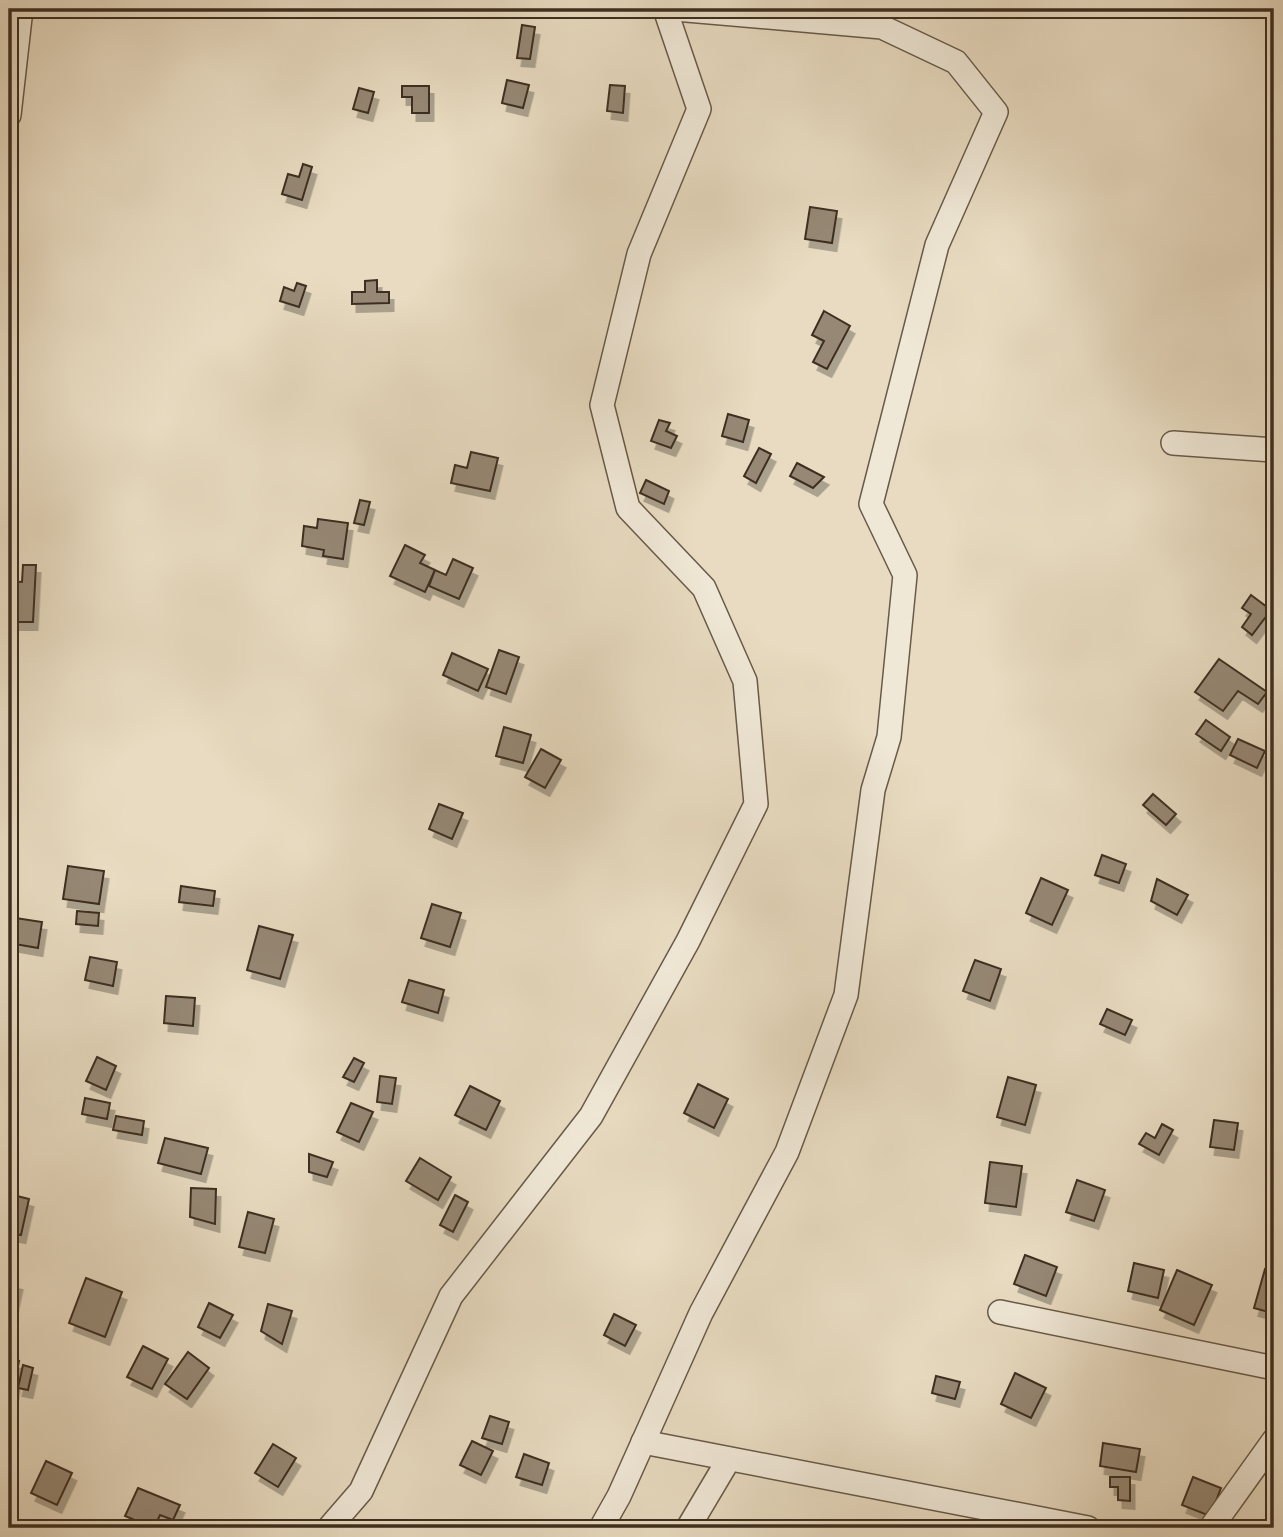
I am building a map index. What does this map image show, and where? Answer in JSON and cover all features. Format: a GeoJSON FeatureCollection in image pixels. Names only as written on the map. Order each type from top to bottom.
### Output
{"type":"FeatureCollection","features":[{"type":"Feature","properties":{"kind":"street"},"geometry":{"type":"LineString","coordinates":[[9,115],[22,9]]}},
{"type":"Feature","properties":{"kind":"street"},"geometry":{"type":"LineString","coordinates":[[329,1528],[361,1492],[452,1296],[591,1116],[688,941],[756,804],[745,681],[704,588],[628,508],[602,405],[639,254],[699,108],[665,9]]}},
{"type":"Feature","properties":{"kind":"street"},"geometry":{"type":"LineString","coordinates":[[601,1528],[619,1496],[701,1312],[787,1152],[846,995],[873,790],[889,737],[905,575],[871,503],[937,245],[996,112],[956,62],[882,27],[675,9]]}},
{"type":"Feature","properties":{"kind":"street"},"geometry":{"type":"LineString","coordinates":[[1173,443],[1274,450]]}},
{"type":"Feature","properties":{"kind":"street"},"geometry":{"type":"LineString","coordinates":[[1000,1312],[1274,1368]]}},
{"type":"Feature","properties":{"kind":"street"},"geometry":{"type":"LineString","coordinates":[[1211,1528],[1274,1440]]}},
{"type":"Feature","properties":{"kind":"street"},"geometry":{"type":"LineString","coordinates":[[643,1442],[1088,1528]]}},
{"type":"Feature","properties":{"kind":"street"},"geometry":{"type":"LineString","coordinates":[[688,1528],[729,1459]]}},
{"type":"Feature","properties":{"kind":"building"},"geometry":{"type":"Polygon","coordinates":[[[522,25],[535,27],[530,59],[517,58],[522,25]]]}},
{"type":"Feature","properties":{"kind":"building"},"geometry":{"type":"Polygon","coordinates":[[[507,80],[529,85],[523,108],[502,103],[507,80]]]}},
{"type":"Feature","properties":{"kind":"building"},"geometry":{"type":"Polygon","coordinates":[[[610,85],[625,86],[623,113],[607,111],[610,85]]]}},
{"type":"Feature","properties":{"kind":"building"},"geometry":{"type":"Polygon","coordinates":[[[402,86],[429,86],[429,113],[412,113],[412,97],[402,97],[402,86]]]}},
{"type":"Feature","properties":{"kind":"building"},"geometry":{"type":"Polygon","coordinates":[[[359,88],[374,92],[368,113],[353,109],[359,88]]]}},
{"type":"Feature","properties":{"kind":"building"},"geometry":{"type":"Polygon","coordinates":[[[303,164],[312,167],[302,200],[282,194],[288,174],[299,177],[303,164]]]}},
{"type":"Feature","properties":{"kind":"building"},"geometry":{"type":"Polygon","coordinates":[[[810,207],[837,211],[832,243],[805,239],[810,207]]]}},
{"type":"Feature","properties":{"kind":"building"},"geometry":{"type":"Polygon","coordinates":[[[377,280],[377,292],[389,292],[389,303],[352,304],[352,292],[365,292],[365,281],[377,280]]]}},
{"type":"Feature","properties":{"kind":"building"},"geometry":{"type":"Polygon","coordinates":[[[297,283],[306,286],[299,307],[280,301],[284,287],[294,291],[297,283]]]}},
{"type":"Feature","properties":{"kind":"building"},"geometry":{"type":"Polygon","coordinates":[[[824,311],[850,326],[827,369],[813,362],[824,341],[812,335],[824,311]]]}},
{"type":"Feature","properties":{"kind":"building"},"geometry":{"type":"Polygon","coordinates":[[[728,414],[749,420],[743,442],[722,436],[728,414]]]}},
{"type":"Feature","properties":{"kind":"building"},"geometry":{"type":"Polygon","coordinates":[[[659,420],[670,423],[666,431],[677,436],[671,448],[651,441],[659,420]]]}},
{"type":"Feature","properties":{"kind":"building"},"geometry":{"type":"Polygon","coordinates":[[[759,448],[771,454],[756,483],[744,476],[759,448]]]}},
{"type":"Feature","properties":{"kind":"building"},"geometry":{"type":"Polygon","coordinates":[[[471,452],[498,458],[490,491],[451,483],[455,465],[467,468],[471,452]]]}},
{"type":"Feature","properties":{"kind":"building"},"geometry":{"type":"Polygon","coordinates":[[[797,463],[824,477],[813,488],[790,476],[797,463]]]}},
{"type":"Feature","properties":{"kind":"building"},"geometry":{"type":"Polygon","coordinates":[[[646,480],[669,491],[664,504],[640,493],[646,480]]]}},
{"type":"Feature","properties":{"kind":"building"},"geometry":{"type":"Polygon","coordinates":[[[360,500],[370,502],[364,525],[354,523],[360,500]]]}},
{"type":"Feature","properties":{"kind":"building"},"geometry":{"type":"Polygon","coordinates":[[[318,519],[348,523],[343,559],[323,556],[324,550],[302,546],[304,526],[317,528],[318,519]]]}},
{"type":"Feature","properties":{"kind":"building"},"geometry":{"type":"Polygon","coordinates":[[[405,545],[425,555],[420,563],[435,570],[425,592],[390,576],[405,545]]]}},
{"type":"Feature","properties":{"kind":"building"},"geometry":{"type":"Polygon","coordinates":[[[453,559],[473,568],[459,599],[429,586],[435,570],[446,575],[453,559]]]}},
{"type":"Feature","properties":{"kind":"building"},"geometry":{"type":"Polygon","coordinates":[[[23,565],[36,565],[33,622],[9,622],[9,581],[22,582],[23,565]]]}},
{"type":"Feature","properties":{"kind":"building"},"geometry":{"type":"Polygon","coordinates":[[[1251,595],[1271,610],[1252,635],[1242,627],[1251,614],[1242,608],[1251,595]]]}},
{"type":"Feature","properties":{"kind":"building"},"geometry":{"type":"Polygon","coordinates":[[[499,650],[519,657],[506,694],[486,687],[499,650]]]}},
{"type":"Feature","properties":{"kind":"building"},"geometry":{"type":"Polygon","coordinates":[[[452,653],[488,669],[478,691],[443,675],[452,653]]]}},
{"type":"Feature","properties":{"kind":"building"},"geometry":{"type":"Polygon","coordinates":[[[1219,659],[1267,692],[1258,704],[1238,691],[1223,711],[1195,692],[1219,659]]]}},
{"type":"Feature","properties":{"kind":"building"},"geometry":{"type":"Polygon","coordinates":[[[1206,720],[1230,737],[1221,751],[1196,734],[1206,720]]]}},
{"type":"Feature","properties":{"kind":"building"},"geometry":{"type":"Polygon","coordinates":[[[504,727],[531,735],[523,763],[496,756],[504,727]]]}},
{"type":"Feature","properties":{"kind":"building"},"geometry":{"type":"Polygon","coordinates":[[[1238,739],[1265,751],[1257,768],[1230,755],[1238,739]]]}},
{"type":"Feature","properties":{"kind":"building"},"geometry":{"type":"Polygon","coordinates":[[[541,749],[561,760],[545,788],[525,777],[541,749]]]}},
{"type":"Feature","properties":{"kind":"building"},"geometry":{"type":"Polygon","coordinates":[[[1153,794],[1176,814],[1166,825],[1143,805],[1153,794]]]}},
{"type":"Feature","properties":{"kind":"building"},"geometry":{"type":"Polygon","coordinates":[[[439,804],[463,813],[452,839],[429,829],[439,804]]]}},
{"type":"Feature","properties":{"kind":"building"},"geometry":{"type":"Polygon","coordinates":[[[1102,855],[1126,864],[1119,883],[1095,875],[1102,855]]]}},
{"type":"Feature","properties":{"kind":"building"},"geometry":{"type":"Polygon","coordinates":[[[68,866],[104,871],[99,904],[63,899],[68,866]]]}},
{"type":"Feature","properties":{"kind":"building"},"geometry":{"type":"Polygon","coordinates":[[[1041,878],[1068,890],[1052,925],[1026,913],[1041,878]]]}},
{"type":"Feature","properties":{"kind":"building"},"geometry":{"type":"Polygon","coordinates":[[[1157,879],[1188,895],[1177,915],[1151,901],[1157,879]]]}},
{"type":"Feature","properties":{"kind":"building"},"geometry":{"type":"Polygon","coordinates":[[[181,886],[215,891],[213,906],[179,902],[181,886]]]}},
{"type":"Feature","properties":{"kind":"building"},"geometry":{"type":"Polygon","coordinates":[[[432,904],[461,913],[450,947],[421,938],[432,904]]]}},
{"type":"Feature","properties":{"kind":"building"},"geometry":{"type":"Polygon","coordinates":[[[77,911],[99,913],[98,926],[76,924],[77,911]]]}},
{"type":"Feature","properties":{"kind":"building"},"geometry":{"type":"Polygon","coordinates":[[[9,917],[42,922],[38,948],[9,943],[9,917]]]}},
{"type":"Feature","properties":{"kind":"building"},"geometry":{"type":"Polygon","coordinates":[[[259,926],[293,935],[280,979],[247,970],[259,926]]]}},
{"type":"Feature","properties":{"kind":"building"},"geometry":{"type":"Polygon","coordinates":[[[90,957],[117,962],[113,986],[85,980],[90,957]]]}},
{"type":"Feature","properties":{"kind":"building"},"geometry":{"type":"Polygon","coordinates":[[[975,960],[1001,969],[990,1001],[963,991],[975,960]]]}},
{"type":"Feature","properties":{"kind":"building"},"geometry":{"type":"Polygon","coordinates":[[[409,980],[444,990],[438,1013],[402,1002],[409,980]]]}},
{"type":"Feature","properties":{"kind":"building"},"geometry":{"type":"Polygon","coordinates":[[[166,996],[195,998],[193,1026],[164,1023],[166,996]]]}},
{"type":"Feature","properties":{"kind":"building"},"geometry":{"type":"Polygon","coordinates":[[[1107,1009],[1132,1020],[1125,1035],[1100,1024],[1107,1009]]]}},
{"type":"Feature","properties":{"kind":"building"},"geometry":{"type":"Polygon","coordinates":[[[97,1057],[116,1066],[106,1090],[86,1081],[97,1057]]]}},
{"type":"Feature","properties":{"kind":"building"},"geometry":{"type":"Polygon","coordinates":[[[354,1058],[364,1063],[354,1082],[343,1077],[354,1058]]]}},
{"type":"Feature","properties":{"kind":"building"},"geometry":{"type":"Polygon","coordinates":[[[380,1076],[396,1078],[392,1104],[377,1102],[380,1076]]]}},
{"type":"Feature","properties":{"kind":"building"},"geometry":{"type":"Polygon","coordinates":[[[1008,1077],[1036,1085],[1025,1125],[997,1117],[1008,1077]]]}},
{"type":"Feature","properties":{"kind":"building"},"geometry":{"type":"Polygon","coordinates":[[[698,1084],[728,1099],[714,1128],[684,1113],[698,1084]]]}},
{"type":"Feature","properties":{"kind":"building"},"geometry":{"type":"Polygon","coordinates":[[[470,1086],[500,1101],[486,1130],[455,1115],[470,1086]]]}},
{"type":"Feature","properties":{"kind":"building"},"geometry":{"type":"Polygon","coordinates":[[[85,1098],[110,1103],[107,1119],[82,1114],[85,1098]]]}},
{"type":"Feature","properties":{"kind":"building"},"geometry":{"type":"Polygon","coordinates":[[[351,1103],[373,1112],[359,1142],[337,1132],[351,1103]]]}},
{"type":"Feature","properties":{"kind":"building"},"geometry":{"type":"Polygon","coordinates":[[[116,1116],[144,1121],[142,1135],[113,1130],[116,1116]]]}},
{"type":"Feature","properties":{"kind":"building"},"geometry":{"type":"Polygon","coordinates":[[[1214,1120],[1238,1123],[1234,1150],[1210,1147],[1214,1120]]]}},
{"type":"Feature","properties":{"kind":"building"},"geometry":{"type":"Polygon","coordinates":[[[1162,1124],[1173,1130],[1159,1155],[1139,1144],[1146,1133],[1155,1138],[1162,1124]]]}},
{"type":"Feature","properties":{"kind":"building"},"geometry":{"type":"Polygon","coordinates":[[[165,1138],[208,1148],[201,1174],[158,1163],[165,1138]]]}},
{"type":"Feature","properties":{"kind":"building"},"geometry":{"type":"Polygon","coordinates":[[[309,1154],[333,1162],[327,1177],[309,1172],[309,1154]]]}},
{"type":"Feature","properties":{"kind":"building"},"geometry":{"type":"Polygon","coordinates":[[[420,1158],[451,1177],[438,1200],[406,1181],[420,1158]]]}},
{"type":"Feature","properties":{"kind":"building"},"geometry":{"type":"Polygon","coordinates":[[[990,1162],[1022,1166],[1016,1207],[985,1203],[990,1162]]]}},
{"type":"Feature","properties":{"kind":"building"},"geometry":{"type":"Polygon","coordinates":[[[1077,1180],[1105,1190],[1094,1221],[1066,1212],[1077,1180]]]}},
{"type":"Feature","properties":{"kind":"building"},"geometry":{"type":"Polygon","coordinates":[[[191,1188],[216,1189],[215,1224],[190,1217],[191,1188]]]}},
{"type":"Feature","properties":{"kind":"building"},"geometry":{"type":"Polygon","coordinates":[[[9,1194],[29,1199],[21,1235],[9,1233],[9,1194]]]}},
{"type":"Feature","properties":{"kind":"building"},"geometry":{"type":"Polygon","coordinates":[[[455,1195],[468,1202],[453,1232],[440,1225],[455,1195]]]}},
{"type":"Feature","properties":{"kind":"building"},"geometry":{"type":"Polygon","coordinates":[[[248,1212],[274,1219],[265,1253],[239,1247],[248,1212]]]}},
{"type":"Feature","properties":{"kind":"building"},"geometry":{"type":"Polygon","coordinates":[[[1025,1255],[1057,1267],[1046,1296],[1014,1284],[1025,1255]]]}},
{"type":"Feature","properties":{"kind":"building"},"geometry":{"type":"Polygon","coordinates":[[[1134,1263],[1164,1270],[1158,1298],[1128,1291],[1134,1263]]]}},
{"type":"Feature","properties":{"kind":"building"},"geometry":{"type":"Polygon","coordinates":[[[1265,1269],[1274,1272],[1272,1313],[1254,1308],[1265,1269]]]}},
{"type":"Feature","properties":{"kind":"building"},"geometry":{"type":"Polygon","coordinates":[[[1177,1270],[1212,1285],[1194,1325],[1160,1310],[1177,1270]]]}},
{"type":"Feature","properties":{"kind":"building"},"geometry":{"type":"Polygon","coordinates":[[[86,1278],[122,1292],[105,1337],[69,1323],[86,1278]]]}},
{"type":"Feature","properties":{"kind":"building"},"geometry":{"type":"Polygon","coordinates":[[[9,1280],[18,1282],[11,1315],[9,1315],[9,1280]]]}},
{"type":"Feature","properties":{"kind":"building"},"geometry":{"type":"Polygon","coordinates":[[[209,1303],[233,1315],[220,1338],[198,1327],[209,1303]]]}},
{"type":"Feature","properties":{"kind":"building"},"geometry":{"type":"Polygon","coordinates":[[[268,1304],[292,1311],[282,1344],[261,1331],[268,1304]]]}},
{"type":"Feature","properties":{"kind":"building"},"geometry":{"type":"Polygon","coordinates":[[[614,1314],[636,1325],[625,1346],[604,1335],[614,1314]]]}},
{"type":"Feature","properties":{"kind":"building"},"geometry":{"type":"Polygon","coordinates":[[[143,1346],[168,1359],[152,1389],[127,1377],[143,1346]]]}},
{"type":"Feature","properties":{"kind":"building"},"geometry":{"type":"Polygon","coordinates":[[[188,1352],[209,1368],[187,1399],[165,1384],[188,1352]]]}},
{"type":"Feature","properties":{"kind":"building"},"geometry":{"type":"Polygon","coordinates":[[[9,1360],[19,1361],[12,1400],[9,1400],[9,1360]]]}},
{"type":"Feature","properties":{"kind":"building"},"geometry":{"type":"Polygon","coordinates":[[[23,1365],[33,1368],[28,1390],[18,1388],[23,1365]]]}},
{"type":"Feature","properties":{"kind":"building"},"geometry":{"type":"Polygon","coordinates":[[[1015,1373],[1046,1388],[1031,1418],[1001,1404],[1015,1373]]]}},
{"type":"Feature","properties":{"kind":"building"},"geometry":{"type":"Polygon","coordinates":[[[936,1376],[960,1382],[955,1399],[932,1393],[936,1376]]]}},
{"type":"Feature","properties":{"kind":"building"},"geometry":{"type":"Polygon","coordinates":[[[490,1416],[509,1422],[502,1444],[482,1438],[490,1416]]]}},
{"type":"Feature","properties":{"kind":"building"},"geometry":{"type":"Polygon","coordinates":[[[472,1441],[493,1451],[481,1475],[460,1465],[472,1441]]]}},
{"type":"Feature","properties":{"kind":"building"},"geometry":{"type":"Polygon","coordinates":[[[1103,1443],[1140,1449],[1136,1472],[1100,1466],[1103,1443]]]}},
{"type":"Feature","properties":{"kind":"building"},"geometry":{"type":"Polygon","coordinates":[[[273,1444],[296,1458],[278,1487],[255,1473],[273,1444]]]}},
{"type":"Feature","properties":{"kind":"building"},"geometry":{"type":"Polygon","coordinates":[[[524,1454],[549,1463],[542,1485],[516,1477],[524,1454]]]}},
{"type":"Feature","properties":{"kind":"building"},"geometry":{"type":"Polygon","coordinates":[[[46,1461],[72,1473],[57,1505],[31,1493],[46,1461]]]}},
{"type":"Feature","properties":{"kind":"building"},"geometry":{"type":"Polygon","coordinates":[[[1110,1477],[1130,1477],[1130,1501],[1118,1500],[1118,1487],[1110,1487],[1110,1477]]]}},
{"type":"Feature","properties":{"kind":"building"},"geometry":{"type":"Polygon","coordinates":[[[1193,1477],[1221,1488],[1210,1516],[1182,1505],[1193,1477]]]}},
{"type":"Feature","properties":{"kind":"building"},"geometry":{"type":"Polygon","coordinates":[[[138,1488],[180,1505],[173,1520],[160,1515],[154,1528],[125,1516],[138,1488]]]}}]}
